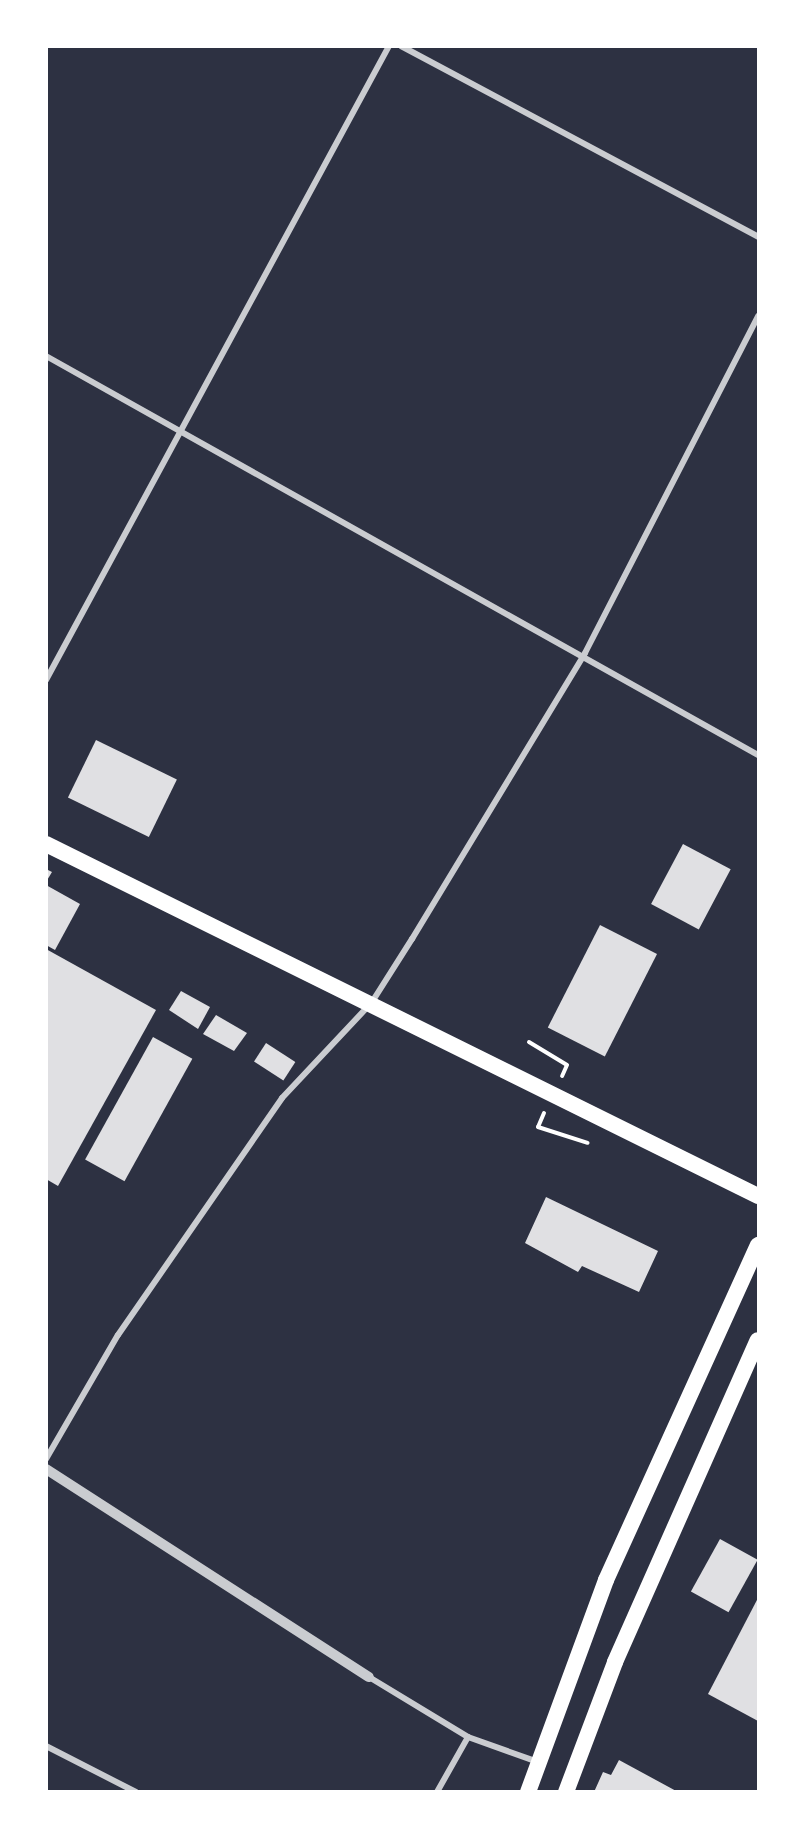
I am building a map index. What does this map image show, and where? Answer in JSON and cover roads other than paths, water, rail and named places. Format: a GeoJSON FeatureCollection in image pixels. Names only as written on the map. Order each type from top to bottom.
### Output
{"type":"FeatureCollection","features":[{"type":"Feature","properties":{"kind":"highway"},"geometry":{"type":"LineString","coordinates":[[46,844],[372,1002],[759,1196]]}},
{"type":"Feature","properties":{"kind":"highway"},"geometry":{"type":"LineString","coordinates":[[528,1791],[606,1580],[759,1245]]}},
{"type":"Feature","properties":{"kind":"highway"},"geometry":{"type":"LineString","coordinates":[[567,1791],[615,1662],[759,1340]]}},
{"type":"Feature","properties":{"kind":"street"},"geometry":{"type":"LineString","coordinates":[[46,680],[178,430],[389,46]]}},
{"type":"Feature","properties":{"kind":"street"},"geometry":{"type":"LineString","coordinates":[[401,46],[759,237]]}},
{"type":"Feature","properties":{"kind":"street"},"geometry":{"type":"LineString","coordinates":[[46,1459],[118,1335],[282,1098],[372,1002],[585,653],[759,316]]}},
{"type":"Feature","properties":{"kind":"street"},"geometry":{"type":"LineString","coordinates":[[46,357],[585,653],[692,721],[759,755]]}},
{"type":"Feature","properties":{"kind":"street"},"geometry":{"type":"LineString","coordinates":[[46,1469],[369,1677],[468,1737],[538,1762]]}},
{"type":"Feature","properties":{"kind":"street"},"geometry":{"type":"LineString","coordinates":[[436,1791],[468,1737]]}},
{"type":"Feature","properties":{"kind":"street"},"geometry":{"type":"LineString","coordinates":[[46,1746],[136,1791]]}}]}
